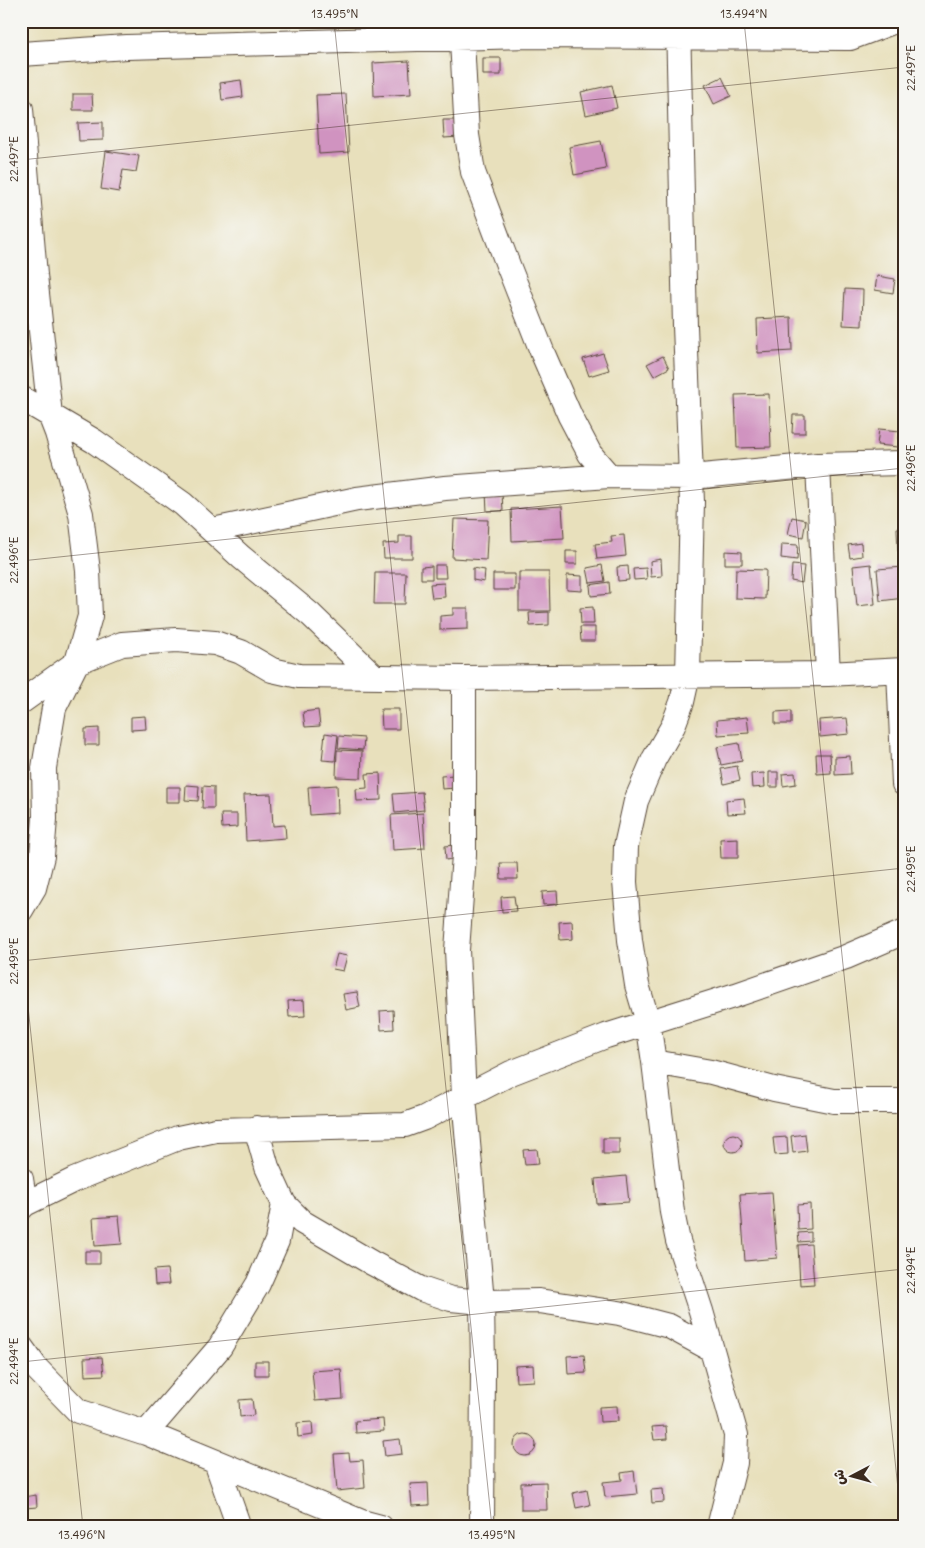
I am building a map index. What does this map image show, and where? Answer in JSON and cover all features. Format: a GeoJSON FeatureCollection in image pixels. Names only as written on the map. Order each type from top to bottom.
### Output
{"type":"FeatureCollection","features":[{"type":"Feature","properties":{"kind":"street"},"geometry":{"type":"LineString","coordinates":[[21,54],[462,30],[527,36],[678,29],[850,38],[895,21]]}},
{"type":"Feature","properties":{"kind":"street"},"geometry":{"type":"LineString","coordinates":[[678,29],[685,326],[692,476],[688,675],[682,702],[673,726],[654,759],[636,801],[626,846],[625,882],[630,940],[637,985],[648,1022],[654,1062],[672,1212],[678,1241],[701,1311],[736,1435],[735,1463],[719,1527]]}},
{"type":"Feature","properties":{"kind":"street"},"geometry":{"type":"LineString","coordinates":[[462,30],[467,135],[473,172],[543,354],[570,416],[590,454],[609,476]]}},
{"type":"Feature","properties":{"kind":"street"},"geometry":{"type":"LineString","coordinates":[[21,109],[35,276],[50,415],[81,514],[88,571],[90,616],[77,662],[54,708],[44,768],[45,819],[42,856],[34,888],[21,910]]}},
{"type":"Feature","properties":{"kind":"street"},"geometry":{"type":"LineString","coordinates":[[21,398],[102,446],[183,504],[241,557],[311,615],[375,677]]}},
{"type":"Feature","properties":{"kind":"street"},"geometry":{"type":"LineString","coordinates":[[213,530],[357,499],[445,488],[609,476],[692,476],[818,465],[904,464]]}},
{"type":"Feature","properties":{"kind":"street"},"geometry":{"type":"LineString","coordinates":[[818,465],[828,674]]}},
{"type":"Feature","properties":{"kind":"street"},"geometry":{"type":"LineString","coordinates":[[21,702],[77,662],[122,644],[176,640],[215,643],[241,652],[272,670],[299,676],[464,678],[828,674],[902,670],[904,784]]}},
{"type":"Feature","properties":{"kind":"street"},"geometry":{"type":"LineString","coordinates":[[464,678],[464,855],[458,950],[464,1097],[482,1302],[484,1368],[482,1527]]}},
{"type":"Feature","properties":{"kind":"street"},"geometry":{"type":"LineString","coordinates":[[21,1179],[23,1206],[74,1180],[178,1138],[216,1130],[405,1125],[424,1118],[511,1073],[606,1036],[736,995],[846,957],[904,932]]}},
{"type":"Feature","properties":{"kind":"street"},"geometry":{"type":"LineString","coordinates":[[654,1062],[712,1072],[774,1089],[834,1101],[904,1101]]}},
{"type":"Feature","properties":{"kind":"street"},"geometry":{"type":"LineString","coordinates":[[256,1128],[267,1167],[284,1204],[302,1222],[372,1263],[422,1289],[451,1299],[482,1302],[539,1301],[619,1313],[669,1326],[711,1349]]}},
{"type":"Feature","properties":{"kind":"street"},"geometry":{"type":"LineString","coordinates":[[146,1433],[220,1346],[230,1331],[258,1284],[277,1241],[284,1204]]}},
{"type":"Feature","properties":{"kind":"street"},"geometry":{"type":"LineString","coordinates":[[21,1347],[37,1369],[78,1411],[146,1433],[362,1522],[381,1527]]}},
{"type":"Feature","properties":{"kind":"street"},"geometry":{"type":"LineString","coordinates":[[216,1462],[239,1527]]}},
{"type":"Feature","properties":{"kind":"building"},"geometry":{"type":"Polygon","coordinates":[[[483,58],[501,58],[501,75],[483,75],[483,58]]]}},
{"type":"Feature","properties":{"kind":"building"},"geometry":{"type":"Polygon","coordinates":[[[409,61],[411,94],[374,96],[373,63],[409,61]]]}},
{"type":"Feature","properties":{"kind":"building"},"geometry":{"type":"Polygon","coordinates":[[[722,77],[731,96],[714,104],[705,85],[722,77]]]}},
{"type":"Feature","properties":{"kind":"building"},"geometry":{"type":"Polygon","coordinates":[[[241,80],[243,97],[222,100],[220,83],[241,80]]]}},
{"type":"Feature","properties":{"kind":"building"},"geometry":{"type":"Polygon","coordinates":[[[612,85],[617,108],[586,115],[581,92],[612,85]]]}},
{"type":"Feature","properties":{"kind":"building"},"geometry":{"type":"Polygon","coordinates":[[[73,94],[92,94],[93,110],[73,110],[73,94]]]}},
{"type":"Feature","properties":{"kind":"building"},"geometry":{"type":"Polygon","coordinates":[[[346,94],[349,152],[319,154],[316,95],[346,94]]]}},
{"type":"Feature","properties":{"kind":"building"},"geometry":{"type":"Polygon","coordinates":[[[443,120],[459,120],[459,137],[444,138],[443,120]]]}},
{"type":"Feature","properties":{"kind":"building"},"geometry":{"type":"Polygon","coordinates":[[[103,122],[103,140],[79,141],[78,123],[103,122]]]}},
{"type":"Feature","properties":{"kind":"building"},"geometry":{"type":"Polygon","coordinates":[[[601,141],[606,169],[574,175],[569,147],[601,141]]]}},
{"type":"Feature","properties":{"kind":"building"},"geometry":{"type":"Polygon","coordinates":[[[106,151],[139,156],[136,172],[123,170],[119,192],[101,189],[106,151]]]}},
{"type":"Feature","properties":{"kind":"building"},"geometry":{"type":"Polygon","coordinates":[[[877,276],[895,279],[893,293],[875,290],[877,276]]]}},
{"type":"Feature","properties":{"kind":"building"},"geometry":{"type":"Polygon","coordinates":[[[845,289],[863,290],[862,326],[843,325],[845,289]]]}},
{"type":"Feature","properties":{"kind":"building"},"geometry":{"type":"Polygon","coordinates":[[[791,317],[792,351],[758,353],[757,319],[791,317]]]}},
{"type":"Feature","properties":{"kind":"building"},"geometry":{"type":"Polygon","coordinates":[[[603,353],[609,370],[589,376],[583,359],[603,353]]]}},
{"type":"Feature","properties":{"kind":"building"},"geometry":{"type":"Polygon","coordinates":[[[663,356],[669,368],[654,376],[647,364],[663,356]]]}},
{"type":"Feature","properties":{"kind":"building"},"geometry":{"type":"Polygon","coordinates":[[[769,394],[771,447],[737,448],[735,395],[769,394]]]}},
{"type":"Feature","properties":{"kind":"building"},"geometry":{"type":"Polygon","coordinates":[[[793,415],[805,415],[805,433],[792,433],[793,415]]]}},
{"type":"Feature","properties":{"kind":"building"},"geometry":{"type":"Polygon","coordinates":[[[879,429],[900,431],[898,447],[877,445],[879,429]]]}},
{"type":"Feature","properties":{"kind":"building"},"geometry":{"type":"Polygon","coordinates":[[[486,493],[502,493],[503,511],[487,511],[486,493]]]}},
{"type":"Feature","properties":{"kind":"building"},"geometry":{"type":"Polygon","coordinates":[[[562,506],[564,538],[512,541],[511,509],[562,506]]]}},
{"type":"Feature","properties":{"kind":"building"},"geometry":{"type":"Polygon","coordinates":[[[792,517],[806,520],[803,537],[788,534],[792,517]]]}},
{"type":"Feature","properties":{"kind":"building"},"geometry":{"type":"Polygon","coordinates":[[[454,519],[488,520],[486,560],[452,558],[454,519]]]}},
{"type":"Feature","properties":{"kind":"building"},"geometry":{"type":"Polygon","coordinates":[[[897,528],[904,528],[904,551],[898,551],[897,528]]]}},
{"type":"Feature","properties":{"kind":"building"},"geometry":{"type":"Polygon","coordinates":[[[624,535],[626,556],[597,559],[595,544],[612,542],[611,536],[624,535]]]}},
{"type":"Feature","properties":{"kind":"building"},"geometry":{"type":"Polygon","coordinates":[[[399,536],[412,536],[412,558],[384,558],[383,544],[399,543],[399,536]]]}},
{"type":"Feature","properties":{"kind":"building"},"geometry":{"type":"Polygon","coordinates":[[[861,543],[862,556],[850,558],[848,545],[861,543]]]}},
{"type":"Feature","properties":{"kind":"building"},"geometry":{"type":"Polygon","coordinates":[[[782,544],[798,545],[797,560],[781,558],[782,544]]]}},
{"type":"Feature","properties":{"kind":"building"},"geometry":{"type":"Polygon","coordinates":[[[566,551],[577,551],[577,564],[566,564],[566,551]]]}},
{"type":"Feature","properties":{"kind":"building"},"geometry":{"type":"Polygon","coordinates":[[[725,551],[742,552],[742,564],[725,564],[725,551]]]}},
{"type":"Feature","properties":{"kind":"building"},"geometry":{"type":"Polygon","coordinates":[[[661,559],[662,576],[651,577],[650,561],[661,559]]]}},
{"type":"Feature","properties":{"kind":"building"},"geometry":{"type":"Polygon","coordinates":[[[871,564],[875,604],[857,606],[853,566],[871,564]]]}},
{"type":"Feature","properties":{"kind":"building"},"geometry":{"type":"Polygon","coordinates":[[[435,565],[445,565],[446,578],[435,578],[435,565]]]}},
{"type":"Feature","properties":{"kind":"building"},"geometry":{"type":"Polygon","coordinates":[[[602,565],[605,581],[590,583],[587,568],[602,565]]]}},
{"type":"Feature","properties":{"kind":"building"},"geometry":{"type":"Polygon","coordinates":[[[792,565],[804,566],[802,583],[791,581],[792,565]]]}},
{"type":"Feature","properties":{"kind":"building"},"geometry":{"type":"Polygon","coordinates":[[[432,566],[432,579],[421,579],[421,567],[432,566]]]}},
{"type":"Feature","properties":{"kind":"building"},"geometry":{"type":"Polygon","coordinates":[[[628,566],[629,580],[618,581],[617,567],[628,566]]]}},
{"type":"Feature","properties":{"kind":"building"},"geometry":{"type":"Polygon","coordinates":[[[904,567],[904,598],[880,601],[877,569],[904,567]]]}},
{"type":"Feature","properties":{"kind":"building"},"geometry":{"type":"Polygon","coordinates":[[[473,568],[485,570],[484,582],[473,580],[473,568]]]}},
{"type":"Feature","properties":{"kind":"building"},"geometry":{"type":"Polygon","coordinates":[[[646,568],[647,579],[634,580],[633,569],[646,568]]]}},
{"type":"Feature","properties":{"kind":"building"},"geometry":{"type":"Polygon","coordinates":[[[736,569],[766,570],[765,599],[735,598],[736,569]]]}},
{"type":"Feature","properties":{"kind":"building"},"geometry":{"type":"Polygon","coordinates":[[[519,572],[549,572],[550,611],[519,611],[519,572]]]}},
{"type":"Feature","properties":{"kind":"building"},"geometry":{"type":"Polygon","coordinates":[[[375,573],[406,573],[405,604],[374,604],[375,573]]]}},
{"type":"Feature","properties":{"kind":"building"},"geometry":{"type":"Polygon","coordinates":[[[493,574],[515,574],[515,590],[493,590],[493,574]]]}},
{"type":"Feature","properties":{"kind":"building"},"geometry":{"type":"Polygon","coordinates":[[[567,575],[582,576],[582,591],[567,590],[567,575]]]}},
{"type":"Feature","properties":{"kind":"building"},"geometry":{"type":"Polygon","coordinates":[[[609,582],[610,594],[591,596],[590,585],[609,582]]]}},
{"type":"Feature","properties":{"kind":"building"},"geometry":{"type":"Polygon","coordinates":[[[444,583],[445,597],[432,598],[430,584],[444,583]]]}},
{"type":"Feature","properties":{"kind":"building"},"geometry":{"type":"Polygon","coordinates":[[[593,607],[594,624],[581,624],[580,608],[593,607]]]}},
{"type":"Feature","properties":{"kind":"building"},"geometry":{"type":"Polygon","coordinates":[[[453,608],[468,608],[468,629],[440,630],[440,616],[453,615],[453,608]]]}},
{"type":"Feature","properties":{"kind":"building"},"geometry":{"type":"Polygon","coordinates":[[[549,612],[549,625],[530,626],[529,613],[549,612]]]}},
{"type":"Feature","properties":{"kind":"building"},"geometry":{"type":"Polygon","coordinates":[[[580,627],[595,627],[595,641],[581,641],[580,627]]]}},
{"type":"Feature","properties":{"kind":"building"},"geometry":{"type":"Polygon","coordinates":[[[381,709],[399,709],[399,729],[382,729],[381,709]]]}},
{"type":"Feature","properties":{"kind":"building"},"geometry":{"type":"Polygon","coordinates":[[[318,710],[320,726],[305,727],[303,712],[318,710]]]}},
{"type":"Feature","properties":{"kind":"building"},"geometry":{"type":"Polygon","coordinates":[[[791,711],[791,724],[775,724],[775,712],[791,711]]]}},
{"type":"Feature","properties":{"kind":"building"},"geometry":{"type":"Polygon","coordinates":[[[145,716],[146,729],[131,730],[131,717],[145,716]]]}},
{"type":"Feature","properties":{"kind":"building"},"geometry":{"type":"Polygon","coordinates":[[[747,717],[749,733],[718,735],[717,720],[747,717]]]}},
{"type":"Feature","properties":{"kind":"building"},"geometry":{"type":"Polygon","coordinates":[[[847,718],[849,734],[820,737],[819,720],[847,718]]]}},
{"type":"Feature","properties":{"kind":"building"},"geometry":{"type":"Polygon","coordinates":[[[99,728],[99,745],[85,745],[85,729],[99,728]]]}},
{"type":"Feature","properties":{"kind":"building"},"geometry":{"type":"Polygon","coordinates":[[[325,733],[338,735],[335,761],[322,760],[325,733]]]}},
{"type":"Feature","properties":{"kind":"building"},"geometry":{"type":"Polygon","coordinates":[[[339,736],[364,738],[363,750],[338,748],[339,736]]]}},
{"type":"Feature","properties":{"kind":"building"},"geometry":{"type":"Polygon","coordinates":[[[739,743],[742,761],[721,765],[717,747],[739,743]]]}},
{"type":"Feature","properties":{"kind":"building"},"geometry":{"type":"Polygon","coordinates":[[[337,750],[362,751],[361,778],[336,777],[337,750]]]}},
{"type":"Feature","properties":{"kind":"building"},"geometry":{"type":"Polygon","coordinates":[[[816,754],[830,754],[831,773],[817,774],[816,754]]]}},
{"type":"Feature","properties":{"kind":"building"},"geometry":{"type":"Polygon","coordinates":[[[850,756],[851,774],[835,775],[835,757],[850,756]]]}},
{"type":"Feature","properties":{"kind":"building"},"geometry":{"type":"Polygon","coordinates":[[[737,766],[740,780],[724,784],[721,769],[737,766]]]}},
{"type":"Feature","properties":{"kind":"building"},"geometry":{"type":"Polygon","coordinates":[[[769,772],[778,772],[778,787],[769,787],[769,772]]]}},
{"type":"Feature","properties":{"kind":"building"},"geometry":{"type":"Polygon","coordinates":[[[380,773],[381,800],[357,801],[356,789],[367,788],[366,774],[380,773]]]}},
{"type":"Feature","properties":{"kind":"building"},"geometry":{"type":"Polygon","coordinates":[[[764,773],[765,787],[752,788],[751,774],[764,773]]]}},
{"type":"Feature","properties":{"kind":"building"},"geometry":{"type":"Polygon","coordinates":[[[795,773],[796,784],[783,786],[782,774],[795,773]]]}},
{"type":"Feature","properties":{"kind":"building"},"geometry":{"type":"Polygon","coordinates":[[[454,775],[455,788],[442,789],[441,776],[454,775]]]}},
{"type":"Feature","properties":{"kind":"building"},"geometry":{"type":"Polygon","coordinates":[[[186,785],[199,786],[198,801],[185,800],[186,785]]]}},
{"type":"Feature","properties":{"kind":"building"},"geometry":{"type":"Polygon","coordinates":[[[337,785],[338,813],[310,815],[308,787],[337,785]]]}},
{"type":"Feature","properties":{"kind":"building"},"geometry":{"type":"Polygon","coordinates":[[[203,786],[214,787],[214,808],[202,808],[203,786]]]}},
{"type":"Feature","properties":{"kind":"building"},"geometry":{"type":"Polygon","coordinates":[[[166,787],[180,787],[180,802],[166,802],[166,787]]]}},
{"type":"Feature","properties":{"kind":"building"},"geometry":{"type":"Polygon","coordinates":[[[422,792],[424,810],[395,813],[393,794],[422,792]]]}},
{"type":"Feature","properties":{"kind":"building"},"geometry":{"type":"Polygon","coordinates":[[[271,794],[273,826],[285,825],[286,838],[246,841],[244,795],[271,794]]]}},
{"type":"Feature","properties":{"kind":"building"},"geometry":{"type":"Polygon","coordinates":[[[744,798],[746,813],[727,814],[726,800],[744,798]]]}},
{"type":"Feature","properties":{"kind":"building"},"geometry":{"type":"Polygon","coordinates":[[[423,813],[425,848],[393,850],[391,815],[423,813]]]}},
{"type":"Feature","properties":{"kind":"building"},"geometry":{"type":"Polygon","coordinates":[[[221,814],[237,814],[237,827],[222,828],[221,814]]]}},
{"type":"Feature","properties":{"kind":"building"},"geometry":{"type":"Polygon","coordinates":[[[738,838],[738,858],[721,858],[720,839],[738,838]]]}},
{"type":"Feature","properties":{"kind":"building"},"geometry":{"type":"Polygon","coordinates":[[[456,845],[457,858],[446,860],[445,846],[456,845]]]}},
{"type":"Feature","properties":{"kind":"building"},"geometry":{"type":"Polygon","coordinates":[[[500,863],[517,863],[518,879],[501,879],[500,863]]]}},
{"type":"Feature","properties":{"kind":"building"},"geometry":{"type":"Polygon","coordinates":[[[557,891],[558,904],[543,905],[542,892],[557,891]]]}},
{"type":"Feature","properties":{"kind":"building"},"geometry":{"type":"Polygon","coordinates":[[[514,896],[516,911],[502,912],[501,897],[514,896]]]}},
{"type":"Feature","properties":{"kind":"building"},"geometry":{"type":"Polygon","coordinates":[[[572,921],[573,939],[560,940],[559,922],[572,921]]]}},
{"type":"Feature","properties":{"kind":"building"},"geometry":{"type":"Polygon","coordinates":[[[337,954],[347,956],[343,971],[333,969],[337,954]]]}},
{"type":"Feature","properties":{"kind":"building"},"geometry":{"type":"Polygon","coordinates":[[[357,992],[360,1007],[346,1010],[343,994],[357,992]]]}},
{"type":"Feature","properties":{"kind":"building"},"geometry":{"type":"Polygon","coordinates":[[[304,1000],[305,1016],[289,1017],[288,1001],[304,1000]]]}},
{"type":"Feature","properties":{"kind":"building"},"geometry":{"type":"Polygon","coordinates":[[[393,1010],[394,1029],[381,1030],[380,1011],[393,1010]]]}},
{"type":"Feature","properties":{"kind":"building"},"geometry":{"type":"Polygon","coordinates":[[[733,1134],[739,1137],[742,1143],[739,1149],[733,1152],[727,1149],[724,1143],[727,1137],[733,1134]]]}},
{"type":"Feature","properties":{"kind":"building"},"geometry":{"type":"Polygon","coordinates":[[[805,1134],[807,1151],[793,1153],[791,1136],[805,1134]]]}},
{"type":"Feature","properties":{"kind":"building"},"geometry":{"type":"Polygon","coordinates":[[[787,1137],[788,1154],[775,1155],[773,1138],[787,1137]]]}},
{"type":"Feature","properties":{"kind":"building"},"geometry":{"type":"Polygon","coordinates":[[[603,1138],[619,1138],[619,1154],[603,1154],[603,1138]]]}},
{"type":"Feature","properties":{"kind":"building"},"geometry":{"type":"Polygon","coordinates":[[[537,1149],[539,1164],[525,1165],[523,1150],[537,1149]]]}},
{"type":"Feature","properties":{"kind":"building"},"geometry":{"type":"Polygon","coordinates":[[[626,1176],[629,1202],[597,1204],[595,1179],[626,1176]]]}},
{"type":"Feature","properties":{"kind":"building"},"geometry":{"type":"Polygon","coordinates":[[[772,1192],[777,1258],[745,1261],[740,1194],[772,1192]]]}},
{"type":"Feature","properties":{"kind":"building"},"geometry":{"type":"Polygon","coordinates":[[[810,1204],[811,1229],[798,1230],[797,1205],[810,1204]]]}},
{"type":"Feature","properties":{"kind":"building"},"geometry":{"type":"Polygon","coordinates":[[[119,1216],[122,1244],[95,1246],[93,1218],[119,1216]]]}},
{"type":"Feature","properties":{"kind":"building"},"geometry":{"type":"Polygon","coordinates":[[[811,1232],[811,1241],[799,1242],[798,1233],[811,1232]]]}},
{"type":"Feature","properties":{"kind":"building"},"geometry":{"type":"Polygon","coordinates":[[[811,1244],[814,1284],[800,1285],[798,1245],[811,1244]]]}},
{"type":"Feature","properties":{"kind":"building"},"geometry":{"type":"Polygon","coordinates":[[[85,1251],[100,1251],[100,1264],[85,1264],[85,1251]]]}},
{"type":"Feature","properties":{"kind":"building"},"geometry":{"type":"Polygon","coordinates":[[[167,1269],[169,1284],[155,1285],[154,1270],[167,1269]]]}},
{"type":"Feature","properties":{"kind":"building"},"geometry":{"type":"Polygon","coordinates":[[[584,1355],[586,1373],[568,1374],[567,1356],[584,1355]]]}},
{"type":"Feature","properties":{"kind":"building"},"geometry":{"type":"Polygon","coordinates":[[[102,1357],[104,1375],[85,1376],[84,1358],[102,1357]]]}},
{"type":"Feature","properties":{"kind":"building"},"geometry":{"type":"Polygon","coordinates":[[[255,1361],[268,1361],[268,1375],[255,1375],[255,1361]]]}},
{"type":"Feature","properties":{"kind":"building"},"geometry":{"type":"Polygon","coordinates":[[[533,1365],[534,1381],[516,1382],[515,1366],[533,1365]]]}},
{"type":"Feature","properties":{"kind":"building"},"geometry":{"type":"Polygon","coordinates":[[[341,1369],[343,1399],[315,1401],[312,1371],[341,1369]]]}},
{"type":"Feature","properties":{"kind":"building"},"geometry":{"type":"Polygon","coordinates":[[[252,1399],[254,1415],[240,1417],[239,1400],[252,1399]]]}},
{"type":"Feature","properties":{"kind":"building"},"geometry":{"type":"Polygon","coordinates":[[[617,1406],[618,1421],[600,1422],[599,1407],[617,1406]]]}},
{"type":"Feature","properties":{"kind":"building"},"geometry":{"type":"Polygon","coordinates":[[[383,1419],[384,1431],[356,1433],[355,1421],[383,1419]]]}},
{"type":"Feature","properties":{"kind":"building"},"geometry":{"type":"Polygon","coordinates":[[[312,1422],[313,1435],[298,1437],[297,1423],[312,1422]]]}},
{"type":"Feature","properties":{"kind":"building"},"geometry":{"type":"Polygon","coordinates":[[[666,1426],[667,1439],[654,1440],[652,1427],[666,1426]]]}},
{"type":"Feature","properties":{"kind":"building"},"geometry":{"type":"Polygon","coordinates":[[[525,1434],[533,1437],[536,1445],[533,1453],[525,1456],[517,1453],[514,1445],[517,1437],[525,1434]]]}},
{"type":"Feature","properties":{"kind":"building"},"geometry":{"type":"Polygon","coordinates":[[[400,1439],[402,1454],[385,1456],[383,1441],[400,1439]]]}},
{"type":"Feature","properties":{"kind":"building"},"geometry":{"type":"Polygon","coordinates":[[[349,1453],[350,1461],[363,1460],[365,1488],[337,1491],[334,1454],[349,1453]]]}},
{"type":"Feature","properties":{"kind":"building"},"geometry":{"type":"Polygon","coordinates":[[[634,1471],[637,1494],[605,1497],[603,1482],[622,1480],[621,1473],[634,1471]]]}},
{"type":"Feature","properties":{"kind":"building"},"geometry":{"type":"Polygon","coordinates":[[[546,1482],[547,1510],[521,1510],[521,1483],[546,1482]]]}},
{"type":"Feature","properties":{"kind":"building"},"geometry":{"type":"Polygon","coordinates":[[[428,1483],[429,1505],[412,1506],[410,1484],[428,1483]]]}},
{"type":"Feature","properties":{"kind":"building"},"geometry":{"type":"Polygon","coordinates":[[[663,1489],[664,1502],[652,1503],[651,1490],[663,1489]]]}},
{"type":"Feature","properties":{"kind":"building"},"geometry":{"type":"Polygon","coordinates":[[[587,1490],[590,1505],[576,1508],[573,1493],[587,1490]]]}},
{"type":"Feature","properties":{"kind":"building"},"geometry":{"type":"Polygon","coordinates":[[[36,1495],[37,1507],[25,1508],[24,1497],[36,1495]]]}}]}
